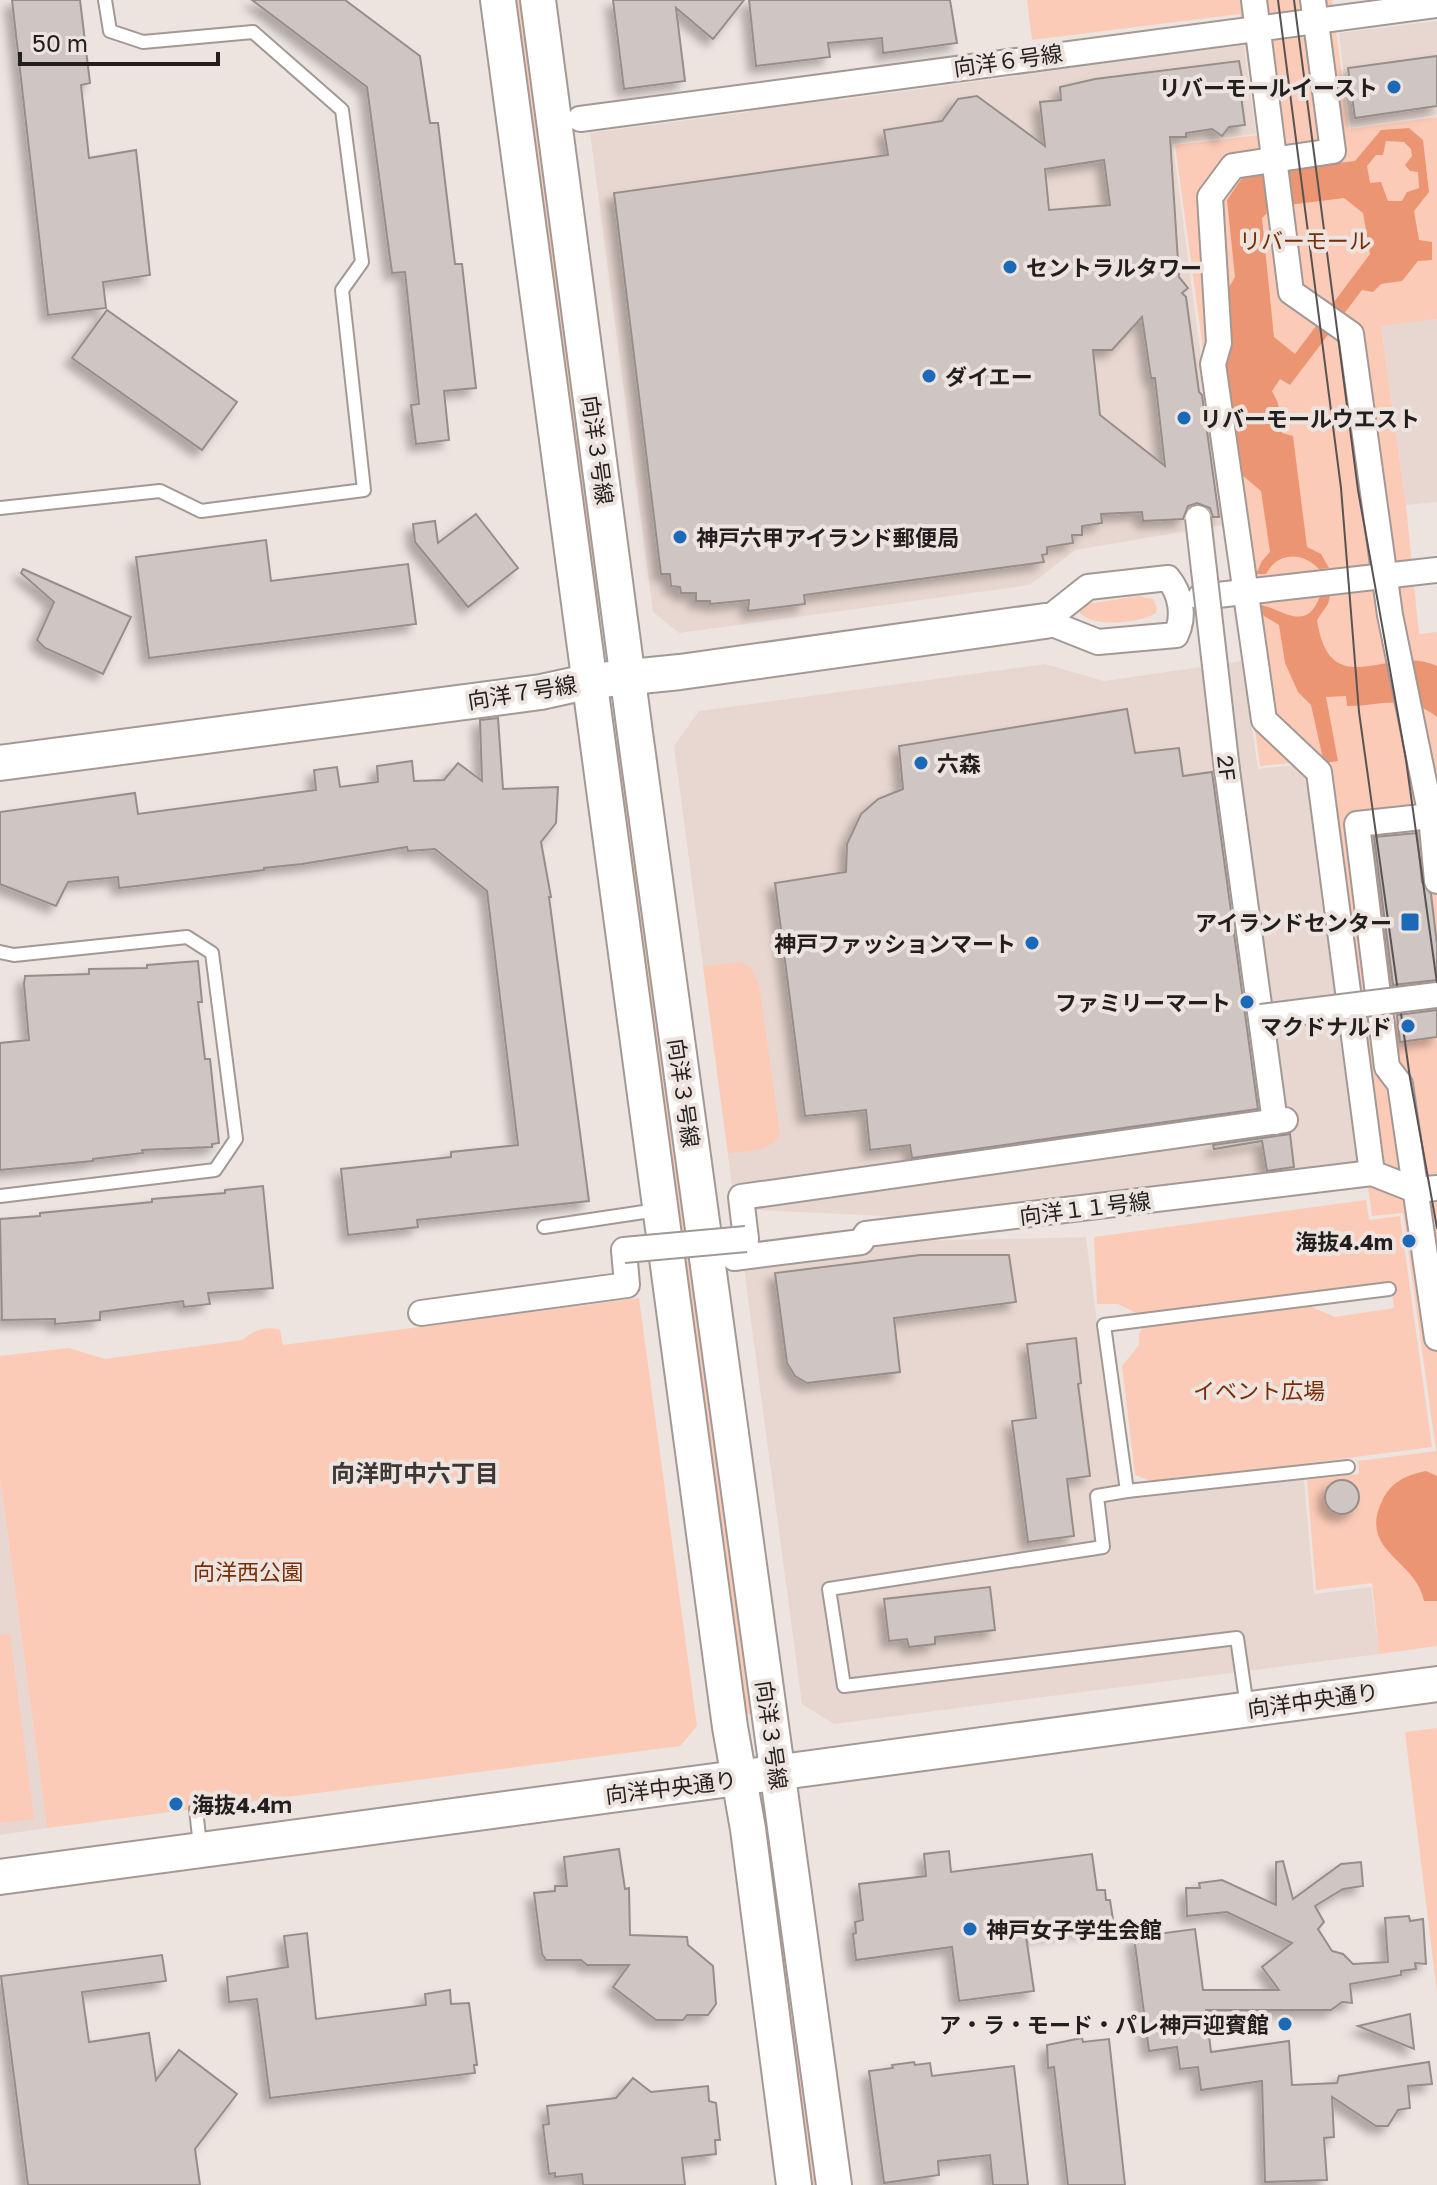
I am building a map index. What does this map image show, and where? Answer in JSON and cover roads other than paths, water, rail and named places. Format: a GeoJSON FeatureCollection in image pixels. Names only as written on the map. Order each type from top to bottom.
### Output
{"type":"FeatureCollection","features":[{"type":"Feature","properties":{"kind":"street","name":"向洋３号線"},"geometry":{"type":"LineString","coordinates":[[498,0],[794,2185]]}},
{"type":"Feature","properties":{"kind":"street","name":"向洋３号線"},"geometry":{"type":"LineString","coordinates":[[538,0],[834,2185]]}},
{"type":"Feature","properties":{"kind":"street"},"geometry":{"type":"LineString","coordinates":[[1254,0],[1291,292],[1351,334],[1385,576],[1431,816],[1437,881]]}},
{"type":"Feature","properties":{"kind":"street","name":"向洋６号線"},"geometry":{"type":"LineString","coordinates":[[580,119],[1258,28],[1314,10],[1437,5]]}},
{"type":"Feature","properties":{"kind":"street"},"geometry":{"type":"LineString","coordinates":[[1314,10],[1333,151],[1233,166],[1210,197],[1219,343],[1213,364],[1264,720],[1319,772],[1372,1173]]}},
{"type":"Feature","properties":{"kind":"street","name":"2F"},"geometry":{"type":"LineString","coordinates":[[740,1249],[741,1197],[1280,1121],[1261,1017],[1227,770],[1198,518]]}},
{"type":"Feature","properties":{"kind":"street"},"geometry":{"type":"LineString","coordinates":[[1200,597],[1437,570]]}},
{"type":"Feature","properties":{"kind":"street","name":"向洋７号線"},"geometry":{"type":"LineString","coordinates":[[0,763],[541,692],[591,681],[680,672],[1045,621],[1098,642],[1176,635],[1181,624],[1178,590],[1168,578],[1088,587],[1045,621]]}},
{"type":"Feature","properties":{"kind":"street"},"geometry":{"type":"LineString","coordinates":[[1431,816],[1357,824],[1387,1067],[1400,1084],[1426,1189],[1437,1338]]}},
{"type":"Feature","properties":{"kind":"street"},"geometry":{"type":"LineString","coordinates":[[1335,895],[1365,892]]}},
{"type":"Feature","properties":{"kind":"street"},"geometry":{"type":"LineString","coordinates":[[1261,1017],[1437,995]]}},
{"type":"Feature","properties":{"kind":"street","name":"向洋１１号線"},"geometry":{"type":"LineString","coordinates":[[740,1249],[861,1242],[862,1235],[1372,1173],[1426,1189]]}},
{"type":"Feature","properties":{"kind":"street"},"geometry":{"type":"LineString","coordinates":[[421,1313],[627,1285],[624,1250],[740,1249]]}},
{"type":"Feature","properties":{"kind":"street","name":"向洋中央通り"},"geometry":{"type":"LineString","coordinates":[[0,1877],[441,1815],[1437,1684]]}},
{"type":"Feature","properties":{"kind":"lane"},"geometry":{"type":"LineString","coordinates":[[0,508],[160,491],[201,511],[364,490],[342,290],[362,262],[342,110],[253,32],[143,42],[110,31],[105,0]]}},
{"type":"Feature","properties":{"kind":"lane"},"geometry":{"type":"LineString","coordinates":[[0,952],[14,955],[187,937],[212,953],[236,1139],[215,1170],[0,1196]]}},
{"type":"Feature","properties":{"kind":"lane"},"geometry":{"type":"LineString","coordinates":[[544,1227],[660,1210]]}},
{"type":"Feature","properties":{"kind":"lane"},"geometry":{"type":"LineString","coordinates":[[1127,1491],[1104,1325],[1389,1289]]}},
{"type":"Feature","properties":{"kind":"lane"},"geometry":{"type":"LineString","coordinates":[[1247,1709],[1237,1638],[844,1686],[829,1589],[1103,1547],[1097,1496],[1348,1467]]}},
{"type":"Feature","properties":{"kind":"lane"},"geometry":{"type":"LineString","coordinates":[[196,1809],[201,1849]]}},
{"type":"Feature","properties":{"kind":"tram line"},"geometry":{"type":"LineString","coordinates":[[1278,0],[1341,488],[1359,712],[1410,1078],[1437,1228]]}},
{"type":"Feature","properties":{"kind":"tram line"},"geometry":{"type":"LineString","coordinates":[[1294,0],[1358,490],[1406,760],[1437,983]]}},
{"type":"Feature","properties":{"kind":"place","name":"リバーモールイースト"},"geometry":{"type":"Point","coordinates":[1394,87]}},
{"type":"Feature","properties":{"kind":"place","name":"セントラルタワー"},"geometry":{"type":"Point","coordinates":[1010,267]}},
{"type":"Feature","properties":{"kind":"place","name":"ダイエー"},"geometry":{"type":"Point","coordinates":[929,376]}},
{"type":"Feature","properties":{"kind":"place","name":"リバーモールウエスト"},"geometry":{"type":"Point","coordinates":[1184,418]}},
{"type":"Feature","properties":{"kind":"place","name":"神戸六甲アイランド郵便局"},"geometry":{"type":"Point","coordinates":[680,537]}},
{"type":"Feature","properties":{"kind":"place","name":"六森"},"geometry":{"type":"Point","coordinates":[921,763]}},
{"type":"Feature","properties":{"kind":"place","name":"アイランドセンター"},"geometry":{"type":"Point","coordinates":[1410,922]}},
{"type":"Feature","properties":{"kind":"place","name":"神戸ファッションマート"},"geometry":{"type":"Point","coordinates":[1032,943]}},
{"type":"Feature","properties":{"kind":"place","name":"ファミリーマート"},"geometry":{"type":"Point","coordinates":[1247,1002]}},
{"type":"Feature","properties":{"kind":"place","name":"マクドナルド"},"geometry":{"type":"Point","coordinates":[1408,1026]}},
{"type":"Feature","properties":{"kind":"place","name":"海抜4.4m"},"geometry":{"type":"Point","coordinates":[1409,1241]}},
{"type":"Feature","properties":{"kind":"place","name":"海抜4.4ｍ"},"geometry":{"type":"Point","coordinates":[176,1804]}},
{"type":"Feature","properties":{"kind":"place","name":"神戸女子学生会館"},"geometry":{"type":"Point","coordinates":[970,1929]}},
{"type":"Feature","properties":{"kind":"place","name":"ア・ラ・モード・パレ神戸迎賓館"},"geometry":{"type":"Point","coordinates":[1285,2024]}},
{"type":"Feature","properties":{"kind":"district","name":"向洋町中六丁目"},"geometry":{"type":"Point","coordinates":[415,1472]}},
{"type":"Feature","properties":{"kind":"park label","name":"リバーモール"},"geometry":{"type":"Point","coordinates":[1305,240]}},
{"type":"Feature","properties":{"kind":"park label","name":"イベント広場"},"geometry":{"type":"Point","coordinates":[1259,1390]}},
{"type":"Feature","properties":{"kind":"park label","name":"向洋西公園"},"geometry":{"type":"Point","coordinates":[248,1571]}}]}
